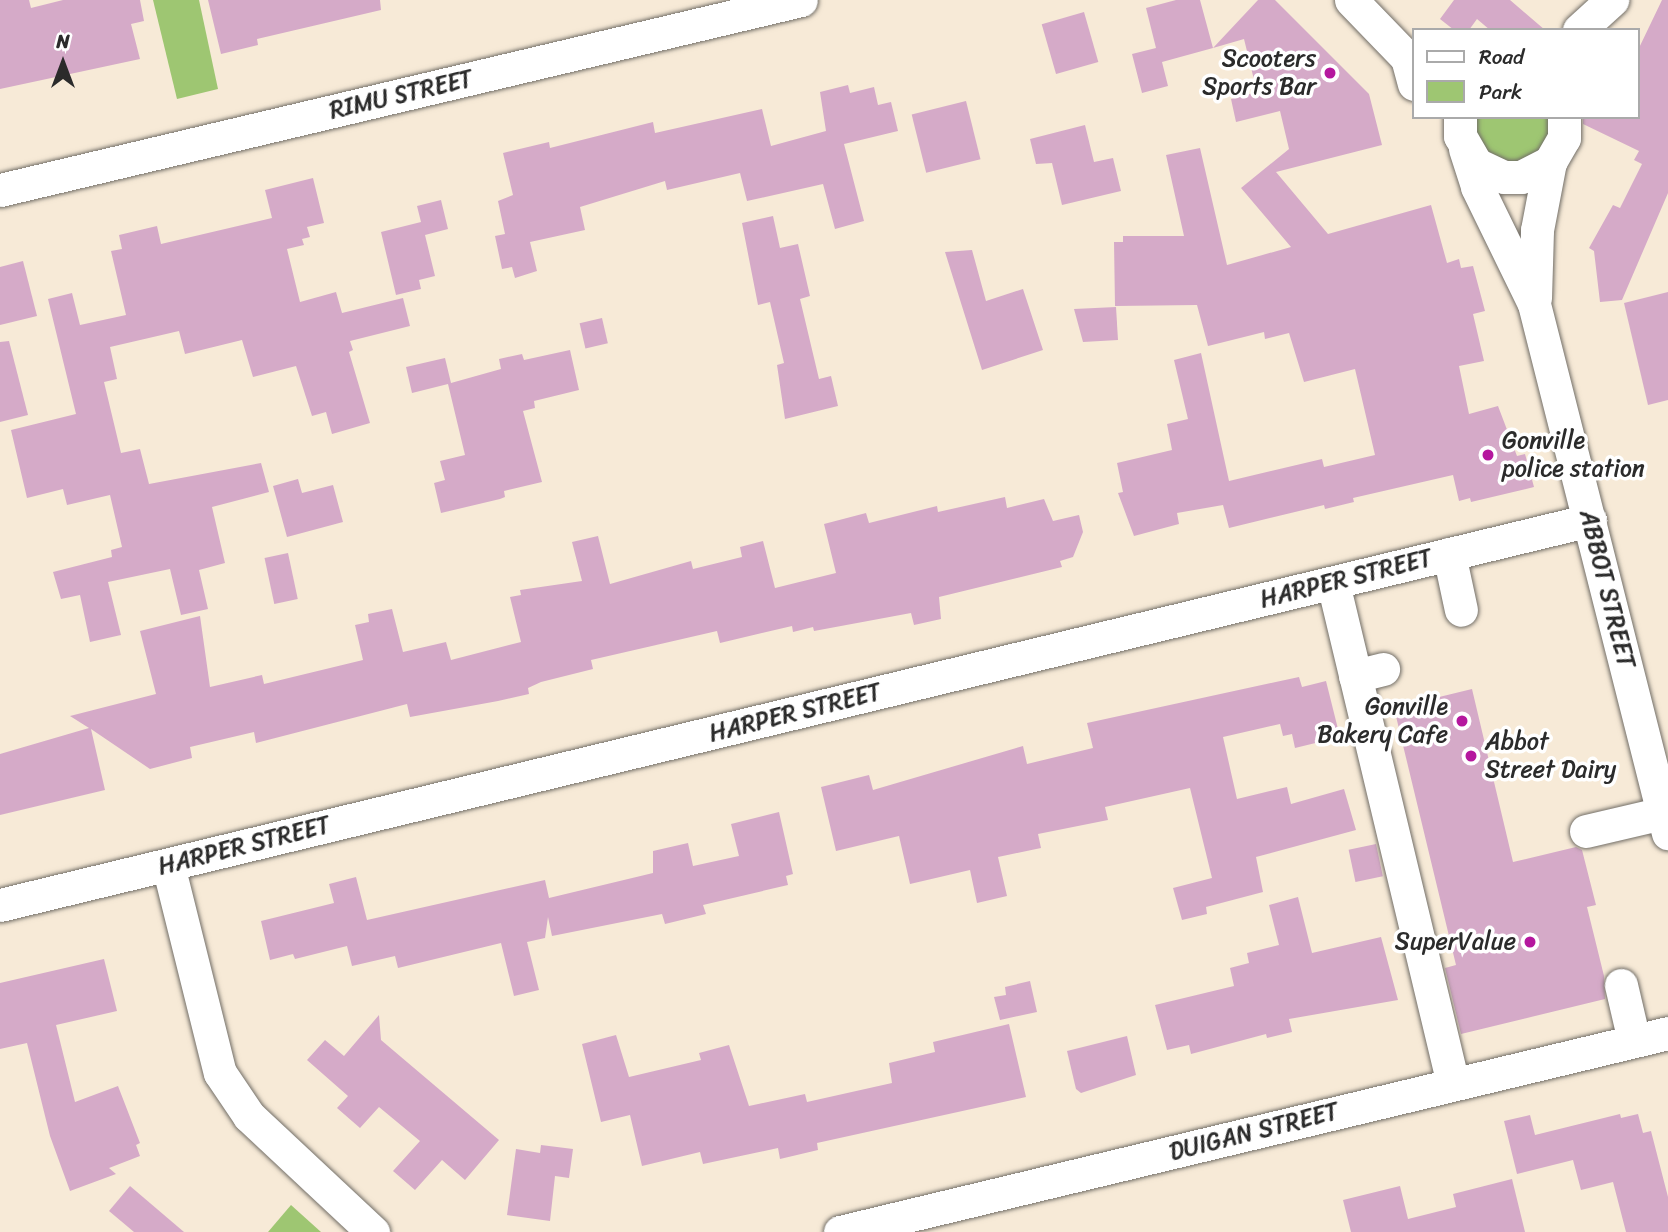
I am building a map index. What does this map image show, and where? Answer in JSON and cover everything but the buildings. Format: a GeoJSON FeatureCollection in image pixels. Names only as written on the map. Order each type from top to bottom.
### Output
{"type":"FeatureCollection","features":[{"type":"Feature","properties":{"kind":"street","name":"RIMU STREET"},"geometry":{"type":"LineString","coordinates":[[0,190],[801,0]]}},
{"type":"Feature","properties":{"kind":"street"},"geometry":{"type":"LineString","coordinates":[[1351,0],[1412,67]]}},
{"type":"Feature","properties":{"kind":"street"},"geometry":{"type":"LineString","coordinates":[[1581,28],[1612,0]]}},
{"type":"Feature","properties":{"kind":"street"},"geometry":{"type":"LineString","coordinates":[[1615,28],[1621,0]]}},
{"type":"Feature","properties":{"kind":"street","name":"ABBOT STREET"},"geometry":{"type":"LineString","coordinates":[[1534,304],[1537,230],[1550,162],[1559,151],[1567,119]]}},
{"type":"Feature","properties":{"kind":"street"},"geometry":{"type":"LineString","coordinates":[[1457,130],[1476,164],[1504,177],[1528,174],[1550,162]]}},
{"type":"Feature","properties":{"kind":"street","name":"ABBOT STREET"},"geometry":{"type":"LineString","coordinates":[[1457,130],[1478,187],[1534,304],[1665,823]]}},
{"type":"Feature","properties":{"kind":"street","name":"HARPER STREET"},"geometry":{"type":"LineString","coordinates":[[0,905],[1590,520]]}},
{"type":"Feature","properties":{"kind":"street"},"geometry":{"type":"LineString","coordinates":[[1449,554],[1461,610]]}},
{"type":"Feature","properties":{"kind":"street"},"geometry":{"type":"LineString","coordinates":[[1333,583],[1369,673],[1452,1084]]}},
{"type":"Feature","properties":{"kind":"street"},"geometry":{"type":"LineString","coordinates":[[1586,831],[1665,823]]}},
{"type":"Feature","properties":{"kind":"street"},"geometry":{"type":"LineString","coordinates":[[168,865],[220,1073],[249,1116],[373,1232]]}},
{"type":"Feature","properties":{"kind":"street"},"geometry":{"type":"LineString","coordinates":[[1621,985],[1634,1041]]}},
{"type":"Feature","properties":{"kind":"street","name":"DUIGAN STREET"},"geometry":{"type":"LineString","coordinates":[[840,1232],[1668,1032]]}},
{"type":"Feature","properties":{"kind":"green space"},"geometry":{"type":"Polygon","coordinates":[[[153,0],[199,0],[218,89],[177,99],[153,0]]]}},
{"type":"Feature","properties":{"kind":"green space"},"geometry":{"type":"Polygon","coordinates":[[[1476,119],[1553,119],[1549,144],[1517,163],[1491,156],[1476,133],[1476,119]]]}},
{"type":"Feature","properties":{"kind":"green space"},"geometry":{"type":"Polygon","coordinates":[[[291,1205],[321,1232],[268,1232],[291,1205]]]}},
{"type":"Feature","properties":{"kind":"place","name":"Scooters Sports Bar"},"geometry":{"type":"Point","coordinates":[1330,73]}},
{"type":"Feature","properties":{"kind":"place","name":"Gonville police station"},"geometry":{"type":"Point","coordinates":[1488,455]}},
{"type":"Feature","properties":{"kind":"place","name":"Gonville Bakery Cafe"},"geometry":{"type":"Point","coordinates":[1462,721]}},
{"type":"Feature","properties":{"kind":"place","name":"Abbot Street Dairy"},"geometry":{"type":"Point","coordinates":[1471,756]}},
{"type":"Feature","properties":{"kind":"place","name":"SuperValue"},"geometry":{"type":"Point","coordinates":[1530,942]}}]}
